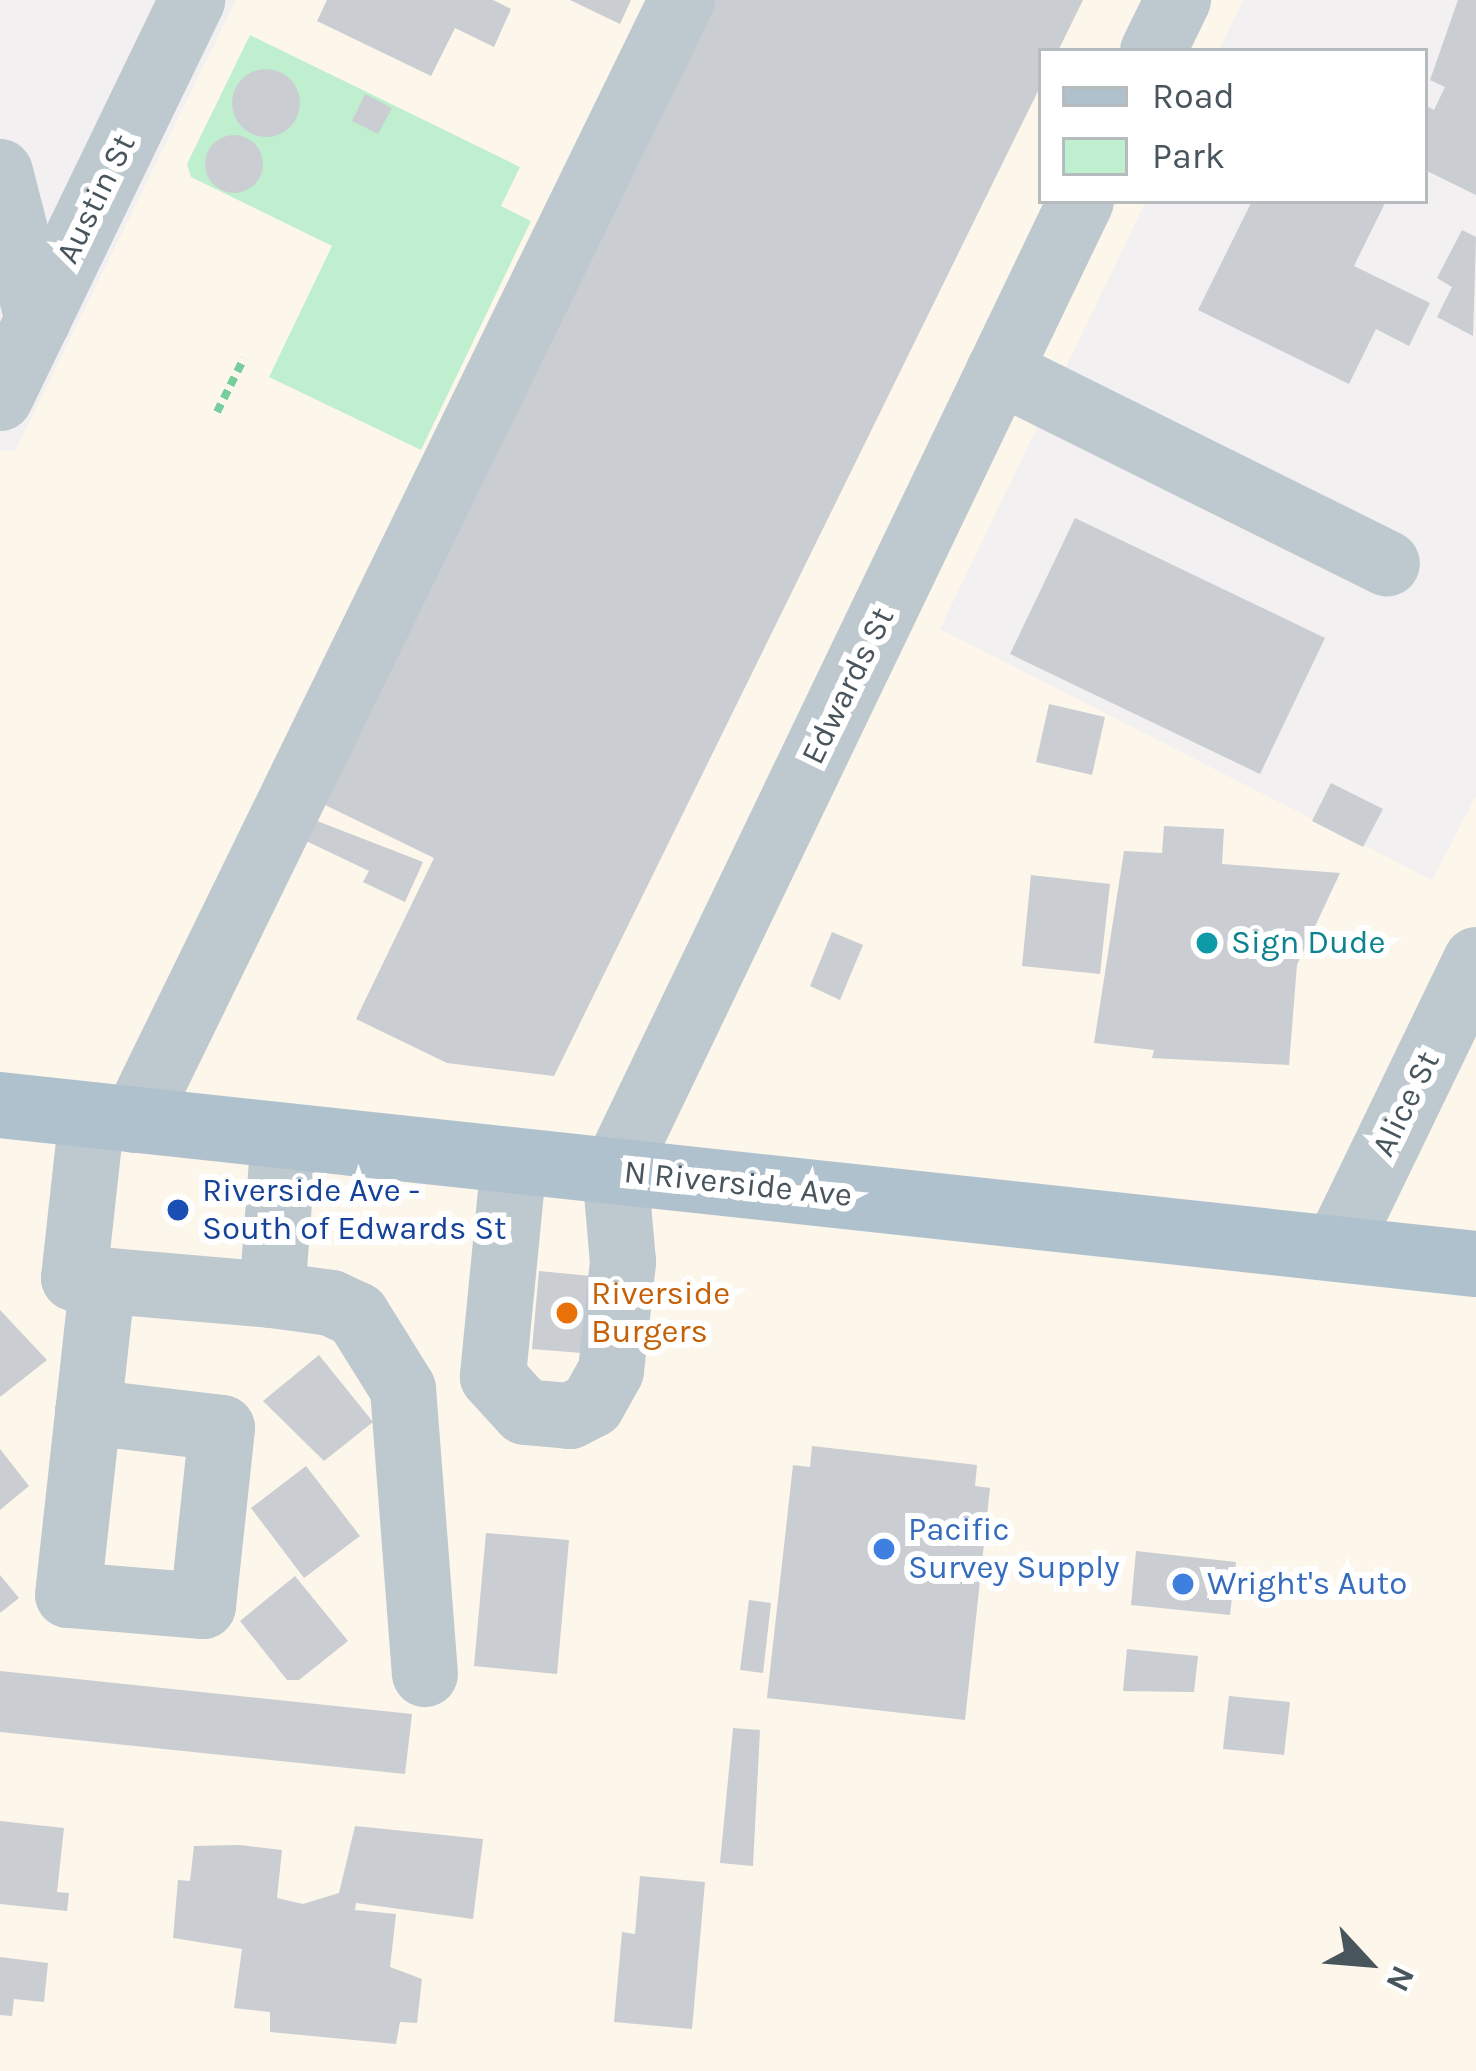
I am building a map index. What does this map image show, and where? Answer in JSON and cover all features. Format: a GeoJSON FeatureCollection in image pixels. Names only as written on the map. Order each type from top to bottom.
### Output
{"type":"FeatureCollection","features":[{"type":"Feature","properties":{"kind":"main road","name":"N Riverside Ave"},"geometry":{"type":"LineString","coordinates":[[0,1105],[1476,1264]]}},
{"type":"Feature","properties":{"kind":"street","name":"Austin St"},"geometry":{"type":"LineString","coordinates":[[0,398],[192,0]]}},
{"type":"Feature","properties":{"kind":"street"},"geometry":{"type":"LineString","coordinates":[[425,1674],[403,1389],[357,1315],[331,1303],[272,1295],[74,1278],[113,1118],[682,0]]}},
{"type":"Feature","properties":{"kind":"street"},"geometry":{"type":"LineString","coordinates":[[1154,48],[1178,0]]}},
{"type":"Feature","properties":{"kind":"street"},"geometry":{"type":"LineString","coordinates":[[0,172],[38,320]]}},
{"type":"Feature","properties":{"kind":"street","name":"Edwards St"},"geometry":{"type":"LineString","coordinates":[[615,1171],[1080,204]]}},
{"type":"Feature","properties":{"kind":"street"},"geometry":{"type":"LineString","coordinates":[[999,371],[1387,564]]}},
{"type":"Feature","properties":{"kind":"street","name":"Alice St"},"geometry":{"type":"LineString","coordinates":[[1337,1248],[1476,960]]}},
{"type":"Feature","properties":{"kind":"street"},"geometry":{"type":"LineString","coordinates":[[272,1295],[284,1136]]}},
{"type":"Feature","properties":{"kind":"street"},"geometry":{"type":"LineString","coordinates":[[514,1161],[493,1377],[507,1400],[547,1419],[592,1405],[611,1371],[623,1262],[615,1171]]}},
{"type":"Feature","properties":{"kind":"street"},"geometry":{"type":"LineString","coordinates":[[88,1412],[103,1280]]}},
{"type":"Feature","properties":{"kind":"path"},"geometry":{"type":"LineString","coordinates":[[217,412],[244,358]]}},
{"type":"Feature","properties":{"kind":"shaded area"},"geometry":{"type":"Polygon","coordinates":[[[236,0],[1243,0],[1220,48],[1038,48],[1038,204],[1145,204],[940,629],[1432,880],[1476,796],[1476,2071],[0,2071],[0,450],[15,451],[236,0]]]}},
{"type":"Feature","properties":{"kind":"green space"},"geometry":{"type":"Polygon","coordinates":[[[250,35],[520,167],[501,206],[531,221],[421,450],[269,377],[332,246],[191,177],[187,164],[250,35]]]}},
{"type":"Feature","properties":{"kind":"building"},"geometry":{"type":"Polygon","coordinates":[[[327,0],[493,0],[511,9],[494,47],[455,28],[431,76],[317,21],[327,0]]]}},
{"type":"Feature","properties":{"kind":"building"},"geometry":{"type":"Polygon","coordinates":[[[570,0],[631,0],[620,24],[570,0]]]}},
{"type":"Feature","properties":{"kind":"building"},"geometry":{"type":"Polygon","coordinates":[[[705,0],[1083,0],[1059,48],[1038,48],[1038,91],[554,1076],[447,1063],[356,1019],[434,858],[321,803],[705,0]]]}},
{"type":"Feature","properties":{"kind":"building"},"geometry":{"type":"Polygon","coordinates":[[[1458,0],[1476,0],[1476,195],[1428,171],[1428,107],[1434,110],[1445,87],[1430,80],[1458,0]]]}},
{"type":"Feature","properties":{"kind":"building"},"geometry":{"type":"Polygon","coordinates":[[[266,69],[290,79],[300,103],[290,127],[266,137],[242,127],[232,103],[242,79],[266,69]]]}},
{"type":"Feature","properties":{"kind":"building"},"geometry":{"type":"Polygon","coordinates":[[[365,94],[392,108],[378,134],[352,121],[365,94]]]}},
{"type":"Feature","properties":{"kind":"building"},"geometry":{"type":"Polygon","coordinates":[[[234,135],[255,143],[263,164],[255,185],[234,193],[213,185],[205,164],[213,143],[234,135]]]}},
{"type":"Feature","properties":{"kind":"building"},"geometry":{"type":"Polygon","coordinates":[[[1251,204],[1385,204],[1354,266],[1430,303],[1409,346],[1376,329],[1349,384],[1198,310],[1251,204]]]}},
{"type":"Feature","properties":{"kind":"building"},"geometry":{"type":"Polygon","coordinates":[[[1462,230],[1476,237],[1473,336],[1437,317],[1452,287],[1437,278],[1462,230]]]}},
{"type":"Feature","properties":{"kind":"building"},"geometry":{"type":"Polygon","coordinates":[[[1075,518],[1325,638],[1260,774],[1010,654],[1075,518]]]}},
{"type":"Feature","properties":{"kind":"building"},"geometry":{"type":"Polygon","coordinates":[[[1049,704],[1105,717],[1092,775],[1036,762],[1049,704]]]}},
{"type":"Feature","properties":{"kind":"building"},"geometry":{"type":"Polygon","coordinates":[[[1331,783],[1383,809],[1363,847],[1312,821],[1331,783]]]}},
{"type":"Feature","properties":{"kind":"building"},"geometry":{"type":"Polygon","coordinates":[[[312,819],[423,862],[405,902],[363,882],[369,871],[302,839],[312,819]]]}},
{"type":"Feature","properties":{"kind":"building","name":"Sign Dude"},"geometry":{"type":"Polygon","coordinates":[[[1164,826],[1224,829],[1222,864],[1340,873],[1297,965],[1289,1065],[1152,1058],[1154,1050],[1094,1043],[1124,851],[1162,853],[1164,826]]]}},
{"type":"Feature","properties":{"kind":"building"},"geometry":{"type":"Polygon","coordinates":[[[1031,875],[1110,884],[1100,974],[1022,966],[1031,875]]]}},
{"type":"Feature","properties":{"kind":"building"},"geometry":{"type":"Polygon","coordinates":[[[832,932],[863,945],[840,1000],[810,986],[832,932]]]}},
{"type":"Feature","properties":{"kind":"building","name":"Riverside Burgers"},"geometry":{"type":"Polygon","coordinates":[[[539,1271],[601,1277],[594,1354],[532,1349],[539,1271]]]}},
{"type":"Feature","properties":{"kind":"building"},"geometry":{"type":"Polygon","coordinates":[[[0,1310],[47,1360],[0,1397],[0,1310]]]}},
{"type":"Feature","properties":{"kind":"building"},"geometry":{"type":"Polygon","coordinates":[[[319,1355],[373,1422],[324,1461],[263,1401],[319,1355]]]}},
{"type":"Feature","properties":{"kind":"building","name":"Pacific Survey Supply"},"geometry":{"type":"Polygon","coordinates":[[[812,1446],[977,1465],[975,1486],[990,1488],[965,1720],[767,1698],[793,1465],[810,1467],[812,1446]]]}},
{"type":"Feature","properties":{"kind":"building"},"geometry":{"type":"Polygon","coordinates":[[[0,1449],[29,1486],[0,1510],[0,1449]]]}},
{"type":"Feature","properties":{"kind":"building"},"geometry":{"type":"Polygon","coordinates":[[[306,1466],[360,1536],[304,1578],[251,1508],[306,1466]]]}},
{"type":"Feature","properties":{"kind":"building"},"geometry":{"type":"Polygon","coordinates":[[[486,1533],[569,1540],[557,1674],[474,1666],[486,1533]]]}},
{"type":"Feature","properties":{"kind":"building","name":"Wright's Auto"},"geometry":{"type":"Polygon","coordinates":[[[1136,1551],[1236,1562],[1230,1615],[1131,1605],[1136,1551]]]}},
{"type":"Feature","properties":{"kind":"building"},"geometry":{"type":"Polygon","coordinates":[[[0,1575],[19,1598],[0,1613],[0,1575]]]}},
{"type":"Feature","properties":{"kind":"building"},"geometry":{"type":"Polygon","coordinates":[[[295,1576],[348,1641],[299,1680],[287,1680],[240,1621],[295,1576]]]}},
{"type":"Feature","properties":{"kind":"building"},"geometry":{"type":"Polygon","coordinates":[[[749,1600],[771,1603],[763,1673],[740,1670],[749,1600]]]}},
{"type":"Feature","properties":{"kind":"building"},"geometry":{"type":"Polygon","coordinates":[[[1127,1649],[1198,1656],[1194,1692],[1123,1691],[1127,1649]]]}},
{"type":"Feature","properties":{"kind":"building"},"geometry":{"type":"Polygon","coordinates":[[[0,1671],[412,1714],[405,1774],[0,1732],[0,1671]]]}},
{"type":"Feature","properties":{"kind":"building"},"geometry":{"type":"Polygon","coordinates":[[[1229,1696],[1290,1702],[1284,1755],[1223,1749],[1229,1696]]]}},
{"type":"Feature","properties":{"kind":"building"},"geometry":{"type":"Polygon","coordinates":[[[733,1728],[760,1730],[753,1866],[720,1863],[733,1728]]]}},
{"type":"Feature","properties":{"kind":"building"},"geometry":{"type":"Polygon","coordinates":[[[0,1821],[64,1828],[57,1892],[69,1893],[67,1911],[0,1904],[0,1821]]]}},
{"type":"Feature","properties":{"kind":"building"},"geometry":{"type":"Polygon","coordinates":[[[355,1826],[483,1839],[473,1919],[356,1903],[355,1910],[396,1914],[390,1967],[422,1979],[417,2023],[400,2022],[396,2044],[270,2032],[270,2012],[234,2008],[242,1949],[173,1938],[178,1880],[190,1881],[194,1846],[282,1850],[277,1898],[303,1904],[339,1893],[355,1826]]]}},
{"type":"Feature","properties":{"kind":"building"},"geometry":{"type":"Polygon","coordinates":[[[640,1876],[705,1882],[692,2029],[614,2022],[622,1932],[635,1934],[640,1876]]]}},
{"type":"Feature","properties":{"kind":"building"},"geometry":{"type":"Polygon","coordinates":[[[0,1957],[48,1963],[44,2002],[14,1999],[12,2016],[0,2015],[0,1957]]]}},
{"type":"Feature","properties":{"kind":"place","name":"Sign Dude"},"geometry":{"type":"Point","coordinates":[1207,943]}},
{"type":"Feature","properties":{"kind":"place","name":"Riverside Ave - South of Edwards St"},"geometry":{"type":"Point","coordinates":[178,1210]}},
{"type":"Feature","properties":{"kind":"place","name":"Riverside Burgers"},"geometry":{"type":"Point","coordinates":[567,1313]}},
{"type":"Feature","properties":{"kind":"place","name":"Pacific Survey Supply"},"geometry":{"type":"Point","coordinates":[884,1549]}},
{"type":"Feature","properties":{"kind":"place","name":"Wright's Auto"},"geometry":{"type":"Point","coordinates":[1183,1584]}}]}
